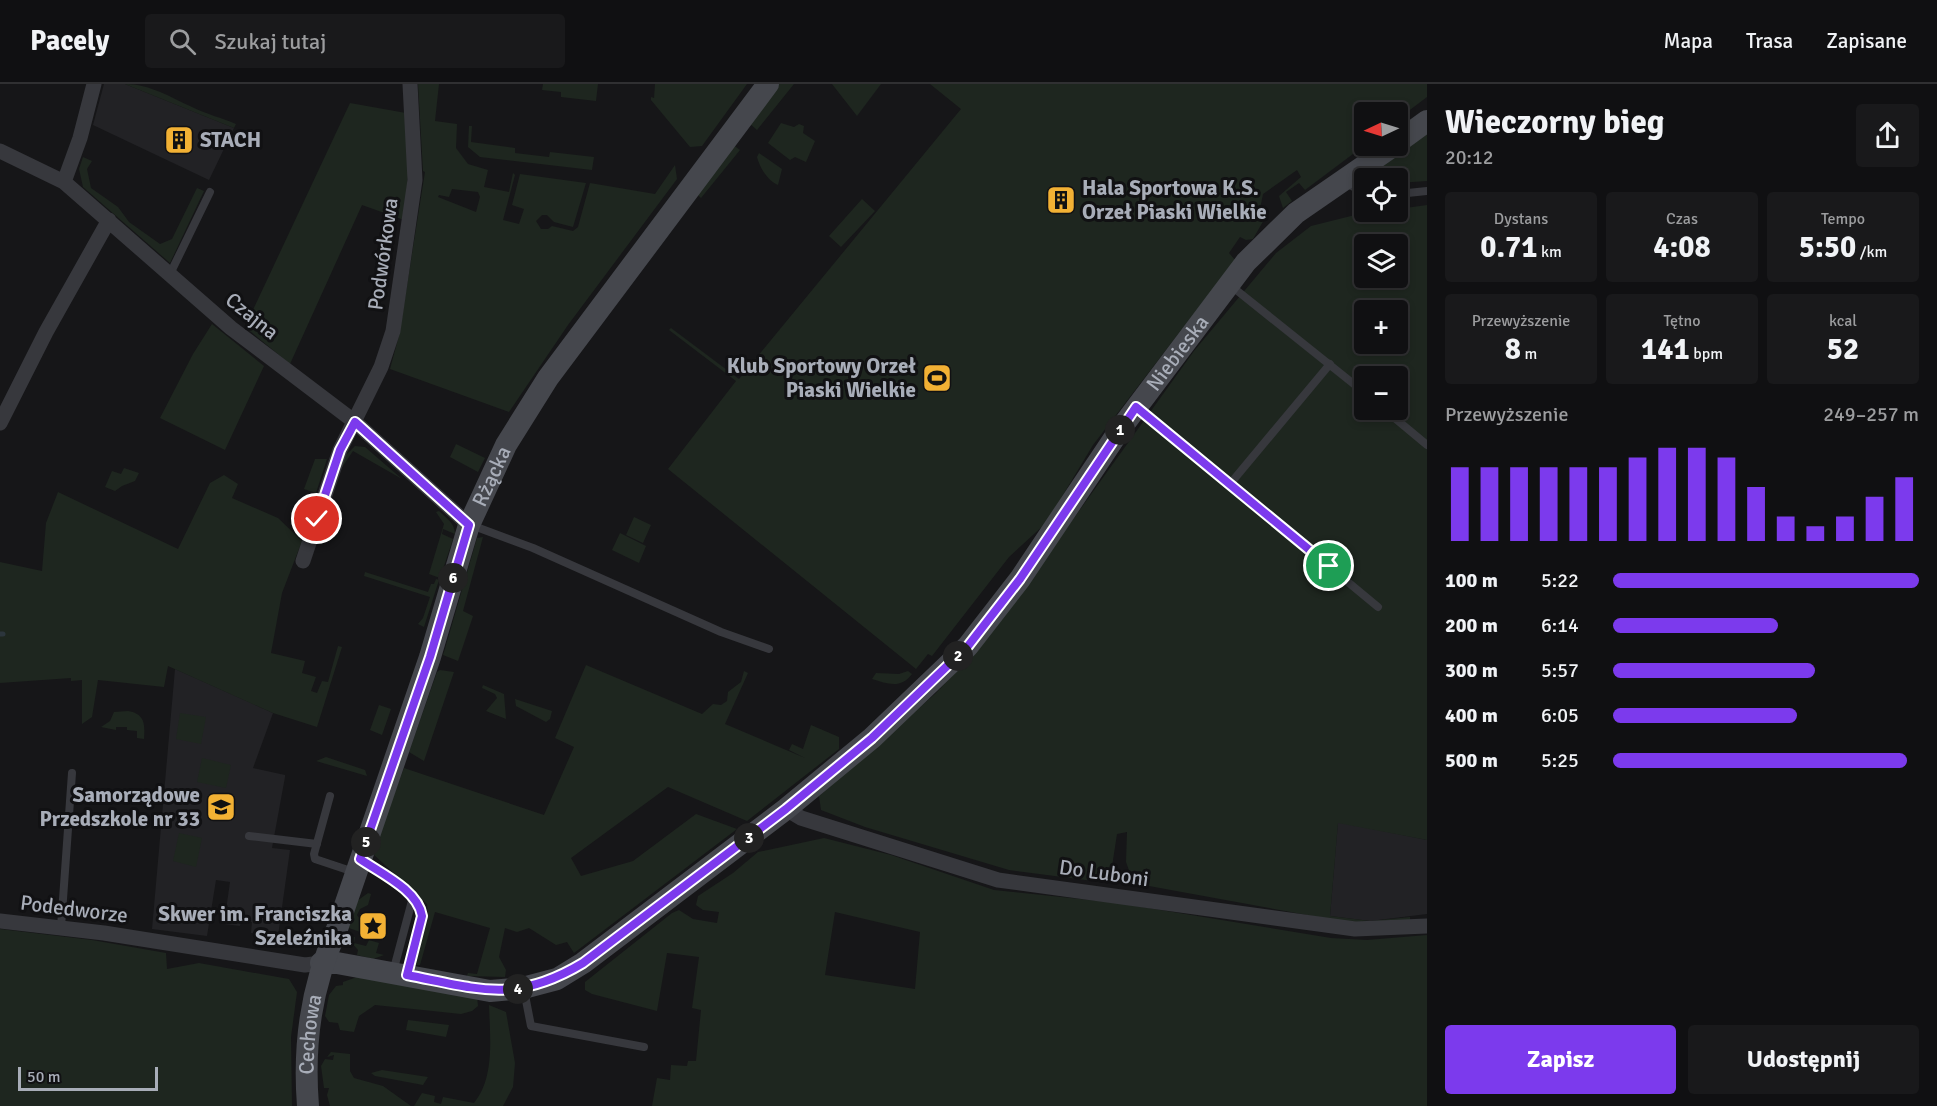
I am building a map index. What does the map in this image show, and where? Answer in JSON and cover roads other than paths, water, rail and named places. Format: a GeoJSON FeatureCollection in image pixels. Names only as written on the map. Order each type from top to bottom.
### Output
{"type":"FeatureCollection","features":[{"type":"Feature","properties":{"kind":"street"},"geometry":{"type":"LineString","coordinates":[[64,182],[80,138],[94,84]]}},
{"type":"Feature","properties":{"kind":"street","name":"Podwórkowa"},"geometry":{"type":"LineString","coordinates":[[303,561],[340,450],[381,367],[393,332],[415,180],[410,84]]}},
{"type":"Feature","properties":{"kind":"street","name":"Rżącka"},"geometry":{"type":"LineString","coordinates":[[321,963],[358,866],[430,657],[469,525],[506,445],[548,378],[768,84]]}},
{"type":"Feature","properties":{"kind":"street"},"geometry":{"type":"LineString","coordinates":[[1408,135],[1427,121]]}},
{"type":"Feature","properties":{"kind":"street","name":"Czajna"},"geometry":{"type":"LineString","coordinates":[[0,151],[64,182],[231,328],[355,422],[469,525]]}},
{"type":"Feature","properties":{"kind":"street","name":"Niebieska"},"geometry":{"type":"LineString","coordinates":[[321,963],[337,963],[490,991],[524,988],[557,979],[583,963],[786,809],[872,738],[968,646],[1020,579],[1136,407],[1229,284],[1284,224],[1378,156]]}},
{"type":"Feature","properties":{"kind":"street"},"geometry":{"type":"LineString","coordinates":[[1,418],[109,220]]}},
{"type":"Feature","properties":{"kind":"street","name":"Do Luboni"},"geometry":{"type":"LineString","coordinates":[[786,809],[801,818],[998,880],[1355,929],[1427,926]]}},
{"type":"Feature","properties":{"kind":"street","name":"Podedworze"},"geometry":{"type":"LineString","coordinates":[[0,921],[61,927],[305,965],[321,963]]}},
{"type":"Feature","properties":{"kind":"street","name":"Cechowa"},"geometry":{"type":"LineString","coordinates":[[308,1106],[307,1040],[321,963]]}},
{"type":"Feature","properties":{"kind":"lane"},"geometry":{"type":"LineString","coordinates":[[1342,181],[1354,187]]}},
{"type":"Feature","properties":{"kind":"lane"},"geometry":{"type":"LineString","coordinates":[[1408,193],[1427,191]]}},
{"type":"Feature","properties":{"kind":"lane"},"geometry":{"type":"LineString","coordinates":[[170,274],[210,192]]}},
{"type":"Feature","properties":{"kind":"lane"},"geometry":{"type":"LineString","coordinates":[[1229,284],[1354,384]]}},
{"type":"Feature","properties":{"kind":"lane"},"geometry":{"type":"LineString","coordinates":[[1230,484],[1330,364]]}},
{"type":"Feature","properties":{"kind":"lane"},"geometry":{"type":"LineString","coordinates":[[1136,407],[1378,607]]}},
{"type":"Feature","properties":{"kind":"lane"},"geometry":{"type":"LineString","coordinates":[[1397,420],[1427,445]]}},
{"type":"Feature","properties":{"kind":"lane"},"geometry":{"type":"LineString","coordinates":[[469,525],[533,548],[721,632],[769,649]]}},
{"type":"Feature","properties":{"kind":"lane"},"geometry":{"type":"LineString","coordinates":[[61,927],[72,773]]}},
{"type":"Feature","properties":{"kind":"lane"},"geometry":{"type":"LineString","coordinates":[[330,796],[314,854],[318,861],[358,866],[412,897],[420,906],[422,916],[400,974]]}},
{"type":"Feature","properties":{"kind":"lane"},"geometry":{"type":"LineString","coordinates":[[249,836],[316,844]]}},
{"type":"Feature","properties":{"kind":"lane"},"geometry":{"type":"LineString","coordinates":[[400,974],[412,897]]}},
{"type":"Feature","properties":{"kind":"lane"},"geometry":{"type":"LineString","coordinates":[[524,988],[531,1026],[644,1047]]}},
{"type":"Feature","properties":{"kind":"place","name":"STACH"},"geometry":{"type":"Point","coordinates":[179,140]}},
{"type":"Feature","properties":{"kind":"place","name":"Hala Sportowa K.S. Orzeł Piaski Wielkie"},"geometry":{"type":"Point","coordinates":[1061,200]}},
{"type":"Feature","properties":{"kind":"place","name":"Klub Sportowy Orzeł Piaski Wielkie"},"geometry":{"type":"Point","coordinates":[937,378]}},
{"type":"Feature","properties":{"kind":"place","name":"Samorządowe Przedszkole nr 33"},"geometry":{"type":"Point","coordinates":[221,807]}},
{"type":"Feature","properties":{"kind":"place","name":"Skwer im. Franciszka Szeleźnika"},"geometry":{"type":"Point","coordinates":[373,926]}}]}
